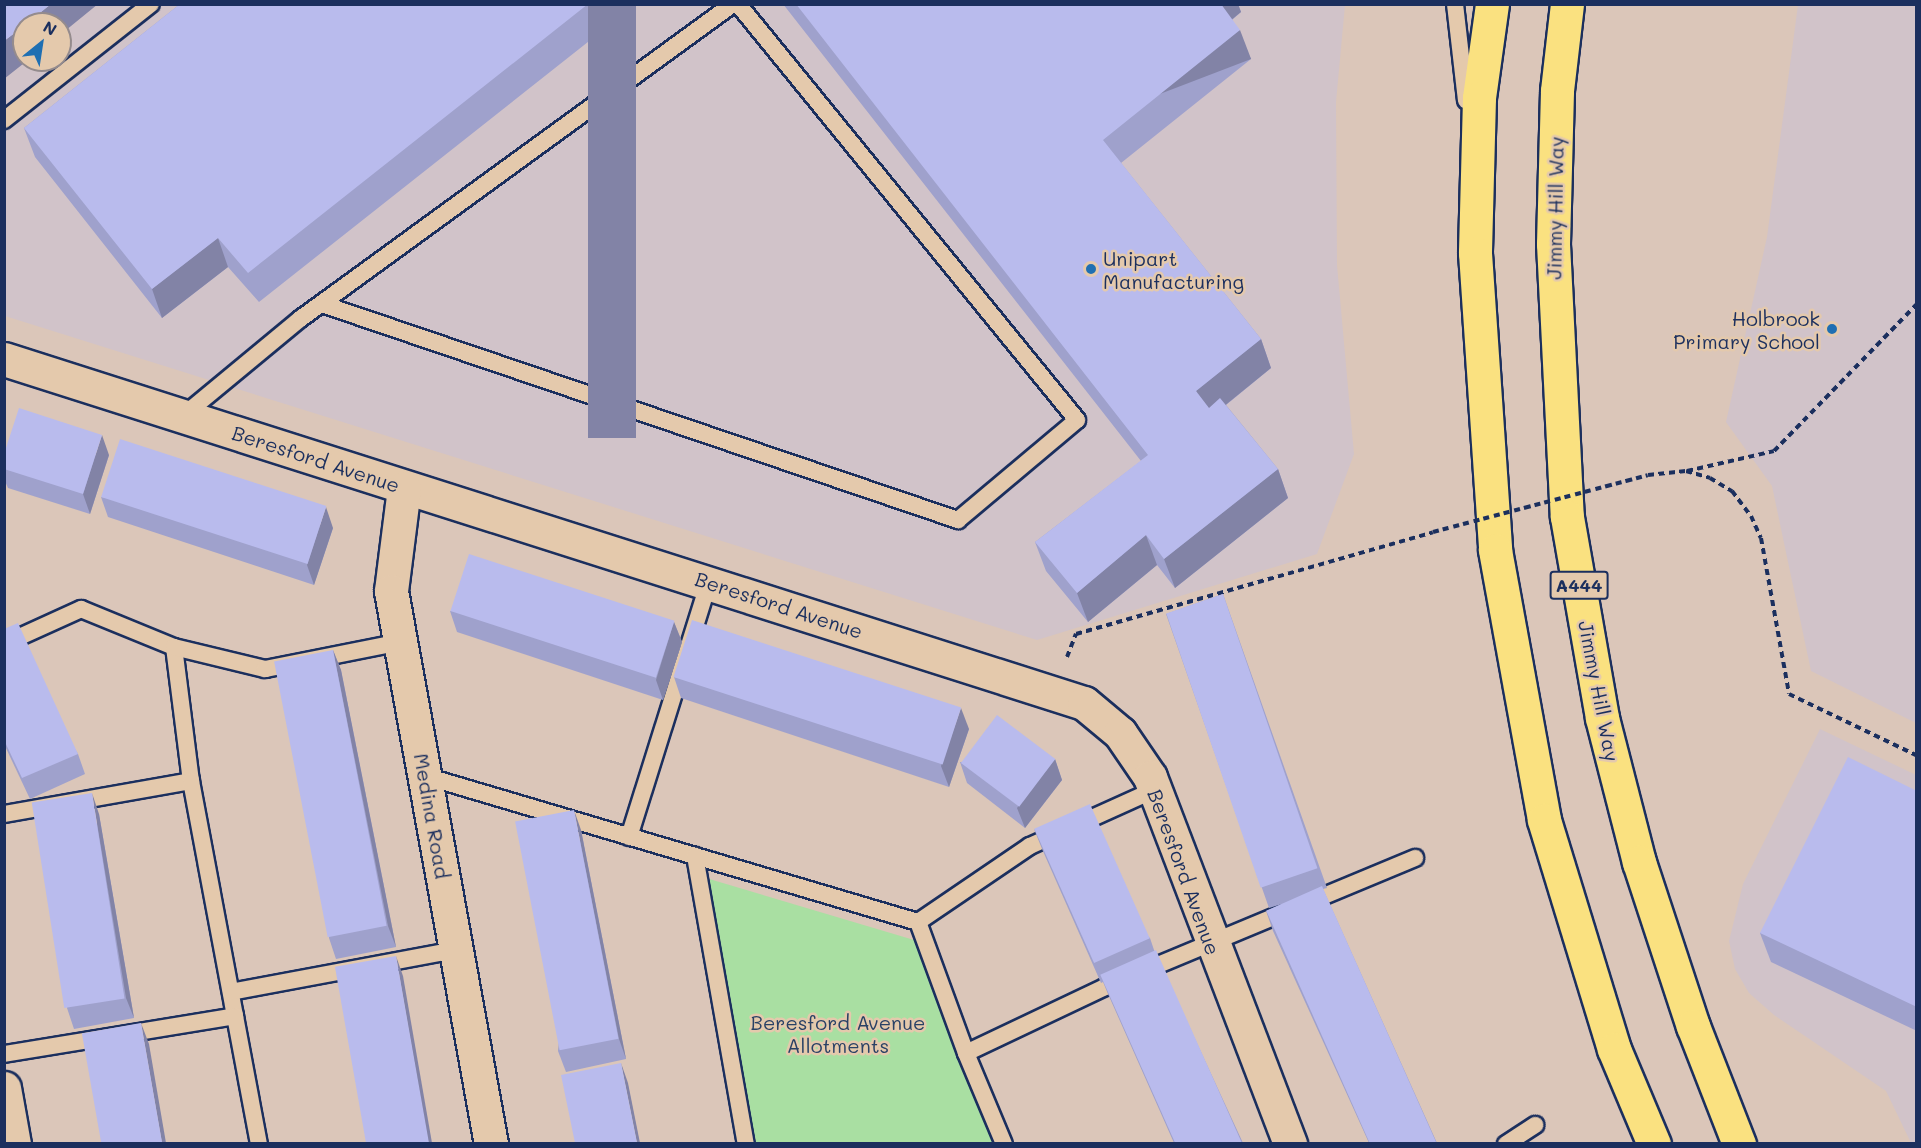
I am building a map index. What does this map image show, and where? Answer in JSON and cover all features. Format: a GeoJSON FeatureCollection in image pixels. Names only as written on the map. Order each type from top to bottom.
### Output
{"type":"FeatureCollection","features":[{"type":"Feature","properties":{"kind":"highway"},"geometry":{"type":"LineString","coordinates":[[1492,4],[1479,98],[1475,253],[1495,550],[1544,820],[1614,1048],[1654,1143]]}},
{"type":"Feature","properties":{"kind":"highway","name":"Jimmy Hill Way"},"geometry":{"type":"LineString","coordinates":[[1567,4],[1557,92],[1553,244],[1567,517],[1602,718],[1639,862],[1693,1026],[1739,1143]]}},
{"type":"Feature","properties":{"kind":"street","name":"Beresford Avenue"},"geometry":{"type":"LineString","coordinates":[[4,359],[184,415],[404,488],[1055,690],[1084,703],[1120,733],[1154,790],[1210,944],[1290,1143]]}},
{"type":"Feature","properties":{"kind":"street","name":"Medina Road"},"geometry":{"type":"LineString","coordinates":[[404,488],[392,591],[491,1143]]}},
{"type":"Feature","properties":{"kind":"street"},"geometry":{"type":"LineString","coordinates":[[4,1088],[14,1143]]}},
{"type":"Feature","properties":{"kind":"lane"},"geometry":{"type":"LineString","coordinates":[[4,120],[151,4]]}},
{"type":"Feature","properties":{"kind":"lane"},"geometry":{"type":"LineString","coordinates":[[184,415],[322,304],[733,4]]}},
{"type":"Feature","properties":{"kind":"lane"},"geometry":{"type":"LineString","coordinates":[[322,304],[958,520],[1077,420],[738,4]]}},
{"type":"Feature","properties":{"kind":"lane"},"geometry":{"type":"LineString","coordinates":[[1455,4],[1463,35],[1475,253]]}},
{"type":"Feature","properties":{"kind":"lane"},"geometry":{"type":"LineString","coordinates":[[629,837],[709,582]]}},
{"type":"Feature","properties":{"kind":"lane"},"geometry":{"type":"LineString","coordinates":[[4,644],[81,609],[174,647],[265,669],[401,642]]}},
{"type":"Feature","properties":{"kind":"lane"},"geometry":{"type":"LineString","coordinates":[[174,647],[191,781],[259,1143]]}},
{"type":"Feature","properties":{"kind":"lane"},"geometry":{"type":"LineString","coordinates":[[425,776],[918,922]]}},
{"type":"Feature","properties":{"kind":"lane"},"geometry":{"type":"LineString","coordinates":[[4,814],[191,781]]}},
{"type":"Feature","properties":{"kind":"lane"},"geometry":{"type":"LineString","coordinates":[[918,922],[1030,846],[1154,790]]}},
{"type":"Feature","properties":{"kind":"lane"},"geometry":{"type":"LineString","coordinates":[[695,856],[746,1143]]}},
{"type":"Feature","properties":{"kind":"lane"},"geometry":{"type":"LineString","coordinates":[[966,1053],[1210,944],[1414,858]]}},
{"type":"Feature","properties":{"kind":"lane"},"geometry":{"type":"LineString","coordinates":[[918,922],[966,1053],[1004,1143]]}},
{"type":"Feature","properties":{"kind":"lane"},"geometry":{"type":"LineString","coordinates":[[231,992],[456,950]]}},
{"type":"Feature","properties":{"kind":"lane"},"geometry":{"type":"LineString","coordinates":[[4,1054],[235,1016]]}},
{"type":"Feature","properties":{"kind":"lane"},"geometry":{"type":"LineString","coordinates":[[1506,1143],[1535,1125]]}},
{"type":"Feature","properties":{"kind":"path"},"geometry":{"type":"LineString","coordinates":[[1055,690],[1076,634],[1432,532],[1648,475],[1686,471],[1774,450],[1917,305]]}},
{"type":"Feature","properties":{"kind":"path"},"geometry":{"type":"LineString","coordinates":[[1686,471],[1732,491],[1751,516],[1761,538],[1789,694],[1917,755]]}},
{"type":"Feature","properties":{"kind":"shaded area"},"geometry":{"type":"Polygon","coordinates":[[[5,5],[1345,5],[1336,102],[1337,265],[1354,454],[1317,554],[1037,640],[5,316],[5,5]]]}},
{"type":"Feature","properties":{"kind":"shaded area","name":"Holbrook Primary School"},"geometry":{"type":"Polygon","coordinates":[[[1798,5],[1916,5],[1916,723],[1811,671],[1772,486],[1726,422],[1767,237],[1798,5]]]}},
{"type":"Feature","properties":{"kind":"shaded area"},"geometry":{"type":"Polygon","coordinates":[[[1820,729],[1916,775],[1916,1143],[1911,1143],[1886,1091],[1774,1015],[1749,993],[1735,969],[1729,941],[1743,884],[1820,729]]]}},
{"type":"Feature","properties":{"kind":"green space","name":"Beresford Avenue Allotments"},"geometry":{"type":"Polygon","coordinates":[[[706,878],[914,940],[994,1143],[747,1143],[706,878]]]}},
{"type":"Feature","properties":{"kind":"building"},"geometry":{"type":"Polygon","coordinates":[[[4,4],[51,4],[41,12],[12,12],[12,35],[4,41],[4,4]]]}},
{"type":"Feature","properties":{"kind":"building"},"geometry":{"type":"Polygon","coordinates":[[[180,4],[588,4],[248,273],[218,238],[152,289],[24,128],[180,4]]]}},
{"type":"Feature","properties":{"kind":"building","name":"Unipart Manufacturing"},"geometry":{"type":"Polygon","coordinates":[[[796,4],[1221,4],[1240,30],[1103,140],[1261,339],[1196,391],[1209,408],[1220,398],[1278,469],[1164,559],[1146,535],[1077,593],[1035,542],[1148,455],[796,4]]]}},
{"type":"Feature","properties":{"kind":"building"},"geometry":{"type":"Polygon","coordinates":[[[19,408],[102,435],[83,494],[4,469],[4,454],[19,408]]]}},
{"type":"Feature","properties":{"kind":"building"},"geometry":{"type":"Polygon","coordinates":[[[120,439],[326,506],[308,564],[101,497],[120,439]]]}},
{"type":"Feature","properties":{"kind":"building"},"geometry":{"type":"Polygon","coordinates":[[[469,554],[674,621],[656,678],[450,611],[469,554]]]}},
{"type":"Feature","properties":{"kind":"building"},"geometry":{"type":"Polygon","coordinates":[[[1223,594],[1317,868],[1261,888],[1166,614],[1223,594]]]}},
{"type":"Feature","properties":{"kind":"building"},"geometry":{"type":"Polygon","coordinates":[[[692,620],[961,707],[943,765],[673,677],[692,620]]]}},
{"type":"Feature","properties":{"kind":"building"},"geometry":{"type":"Polygon","coordinates":[[[18,623],[78,754],[22,778],[4,740],[4,629],[18,623]]]}},
{"type":"Feature","properties":{"kind":"building"},"geometry":{"type":"Polygon","coordinates":[[[333,650],[387,926],[328,937],[274,661],[333,650]]]}},
{"type":"Feature","properties":{"kind":"building"},"geometry":{"type":"Polygon","coordinates":[[[997,715],[1055,759],[1019,807],[961,763],[997,715]]]}},
{"type":"Feature","properties":{"kind":"building"},"geometry":{"type":"Polygon","coordinates":[[[1848,757],[1917,791],[1917,1007],[1760,933],[1848,757]]]}},
{"type":"Feature","properties":{"kind":"building"},"geometry":{"type":"Polygon","coordinates":[[[92,793],[125,998],[64,1008],[32,803],[92,793]]]}},
{"type":"Feature","properties":{"kind":"building"},"geometry":{"type":"Polygon","coordinates":[[[1090,804],[1150,938],[1094,963],[1034,829],[1090,804]]]}},
{"type":"Feature","properties":{"kind":"building"},"geometry":{"type":"Polygon","coordinates":[[[574,810],[618,1039],[560,1050],[515,821],[574,810]]]}},
{"type":"Feature","properties":{"kind":"building"},"geometry":{"type":"Polygon","coordinates":[[[1322,886],[1437,1144],[1370,1144],[1266,911],[1322,886]]]}},
{"type":"Feature","properties":{"kind":"building"},"geometry":{"type":"Polygon","coordinates":[[[1156,950],[1242,1144],[1176,1144],[1100,975],[1156,950]]]}},
{"type":"Feature","properties":{"kind":"building"},"geometry":{"type":"Polygon","coordinates":[[[396,956],[429,1143],[366,1144],[335,967],[396,956]]]}},
{"type":"Feature","properties":{"kind":"building"},"geometry":{"type":"Polygon","coordinates":[[[141,1023],[162,1143],[101,1144],[82,1033],[141,1023]]]}},
{"type":"Feature","properties":{"kind":"building"},"geometry":{"type":"Polygon","coordinates":[[[621,1063],[637,1143],[575,1143],[561,1075],[621,1063]]]}},
{"type":"Feature","properties":{"kind":"place","name":"Unipart Manufacturing"},"geometry":{"type":"Point","coordinates":[1091,269]}},
{"type":"Feature","properties":{"kind":"place","name":"Holbrook Primary School"},"geometry":{"type":"Point","coordinates":[1832,329]}}]}
